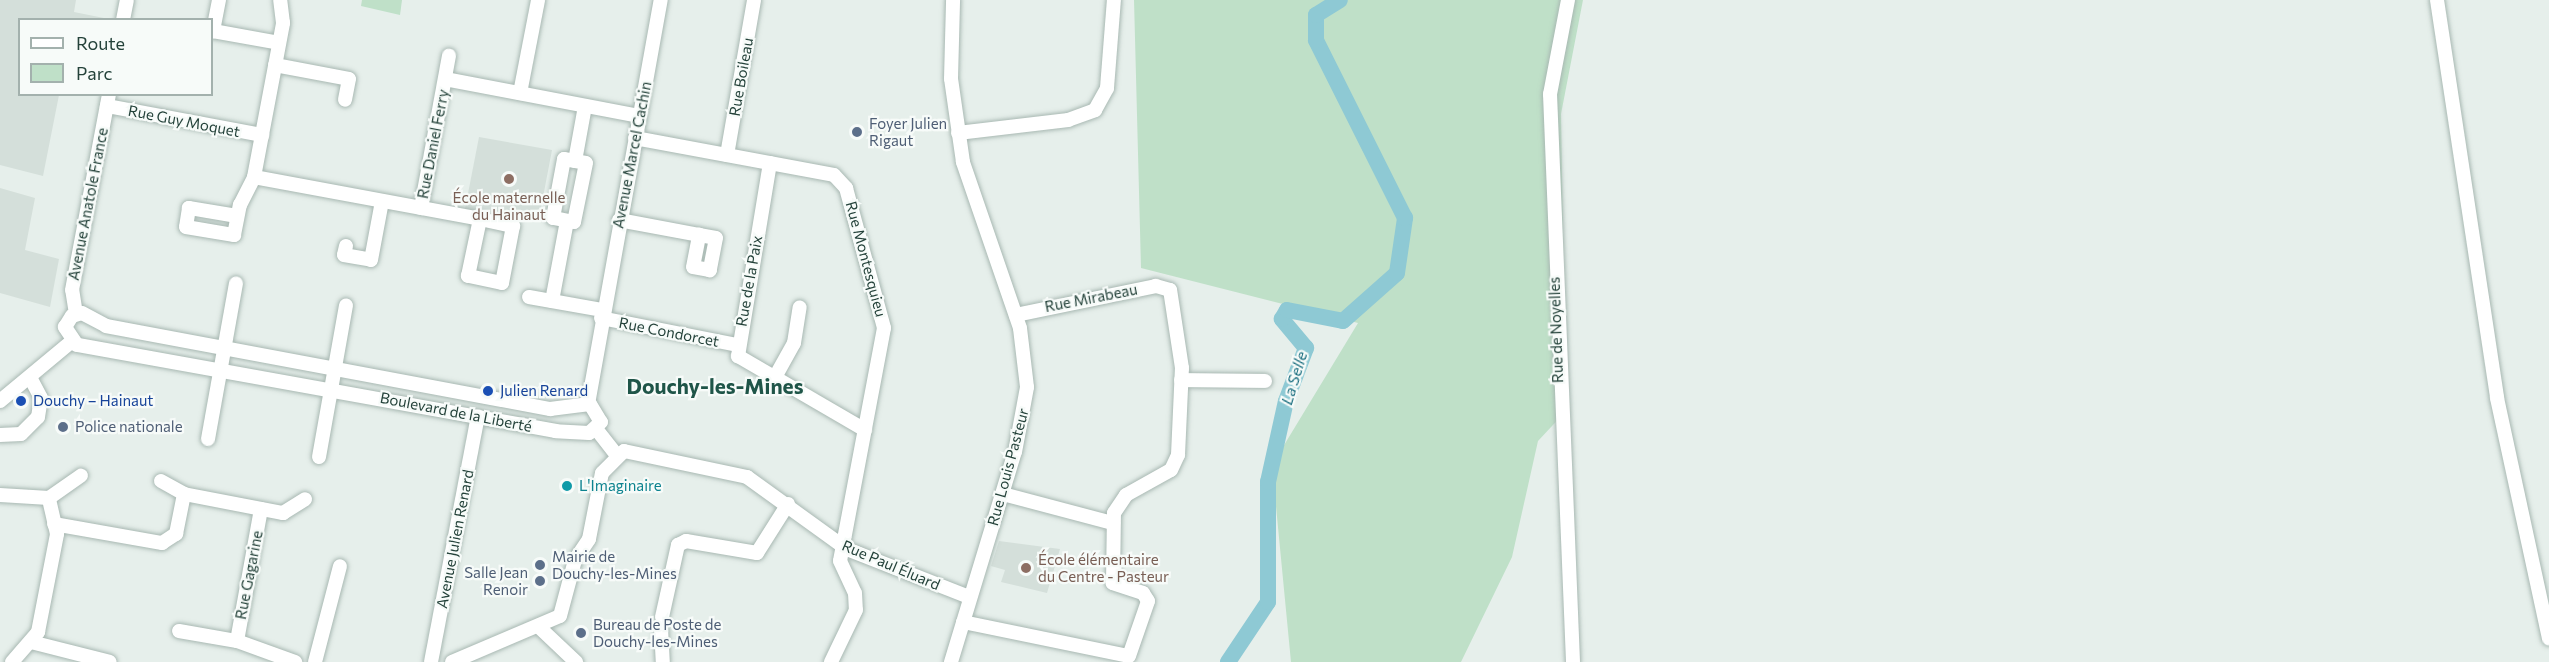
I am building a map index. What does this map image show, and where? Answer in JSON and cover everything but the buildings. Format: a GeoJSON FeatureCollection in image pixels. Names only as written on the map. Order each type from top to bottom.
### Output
{"type":"FeatureCollection","features":[{"type":"Feature","properties":{"kind":"street"},"geometry":{"type":"LineString","coordinates":[[123,18],[126,0]]}},
{"type":"Feature","properties":{"kind":"street"},"geometry":{"type":"LineString","coordinates":[[219,0],[213,32],[279,44]]}},
{"type":"Feature","properties":{"kind":"street","name":"Rue Guy Moquet"},"geometry":{"type":"LineString","coordinates":[[237,216],[254,177],[279,44],[280,0]]}},
{"type":"Feature","properties":{"kind":"street"},"geometry":{"type":"LineString","coordinates":[[520,93],[537,0]]}},
{"type":"Feature","properties":{"kind":"street","name":"Avenue Marcel Cachin"},"geometry":{"type":"LineString","coordinates":[[582,406],[602,314],[661,0]]}},
{"type":"Feature","properties":{"kind":"street","name":"Rue Boileau"},"geometry":{"type":"LineString","coordinates":[[727,155],[754,0]]}},
{"type":"Feature","properties":{"kind":"street","name":"Rue Louis Pasteur"},"geometry":{"type":"LineString","coordinates":[[951,662],[969,597],[1003,494],[1028,387],[1016,315],[968,179],[958,133],[951,72],[953,0]]}},
{"type":"Feature","properties":{"kind":"street"},"geometry":{"type":"LineString","coordinates":[[958,133],[1068,120],[1092,113],[1106,94],[1114,0]]}},
{"type":"Feature","properties":{"kind":"street","name":"Rue de Noyelles"},"geometry":{"type":"LineString","coordinates":[[1568,0],[1550,94],[1573,662]]}},
{"type":"Feature","properties":{"kind":"street"},"geometry":{"type":"LineString","coordinates":[[2436,0],[2495,388],[2549,638]]}},
{"type":"Feature","properties":{"kind":"street","name":"Rue Daniel Ferry"},"geometry":{"type":"LineString","coordinates":[[421,208],[449,56]]}},
{"type":"Feature","properties":{"kind":"street"},"geometry":{"type":"LineString","coordinates":[[275,65],[349,79],[345,100]]}},
{"type":"Feature","properties":{"kind":"street","name":"Rue Daniel Ferry"},"geometry":{"type":"LineString","coordinates":[[445,79],[639,116]]}},
{"type":"Feature","properties":{"kind":"street","name":"Rue Guy Moquet"},"geometry":{"type":"LineString","coordinates":[[108,100],[262,135]]}},
{"type":"Feature","properties":{"kind":"street","name":"Avenue Anatole France"},"geometry":{"type":"LineString","coordinates":[[76,314],[72,290],[108,100]]}},
{"type":"Feature","properties":{"kind":"street"},"geometry":{"type":"LineString","coordinates":[[575,161],[585,106]]}},
{"type":"Feature","properties":{"kind":"street","name":"Rue Montesquieu"},"geometry":{"type":"LineString","coordinates":[[635,138],[834,175],[846,188],[884,324],[843,546],[841,568],[856,599],[850,631],[831,662]]}},
{"type":"Feature","properties":{"kind":"street"},"geometry":{"type":"LineString","coordinates":[[564,159],[575,161],[586,163],[574,222],[553,218],[564,159]]}},
{"type":"Feature","properties":{"kind":"street","name":"Rue de la Paix"},"geometry":{"type":"LineString","coordinates":[[770,163],[737,345],[740,359],[865,430]]}},
{"type":"Feature","properties":{"kind":"street"},"geometry":{"type":"LineString","coordinates":[[254,177],[480,219],[513,226],[502,283],[468,276],[480,219]]}},
{"type":"Feature","properties":{"kind":"street"},"geometry":{"type":"LineString","coordinates":[[346,246],[344,255],[371,261],[382,201]]}},
{"type":"Feature","properties":{"kind":"street"},"geometry":{"type":"LineString","coordinates":[[619,220],[699,235]]}},
{"type":"Feature","properties":{"kind":"street"},"geometry":{"type":"LineString","coordinates":[[552,301],[567,221]]}},
{"type":"Feature","properties":{"kind":"street"},"geometry":{"type":"LineString","coordinates":[[208,439],[236,284]]}},
{"type":"Feature","properties":{"kind":"street","name":"Rue Mirabeau"},"geometry":{"type":"LineString","coordinates":[[1016,315],[1167,288],[1174,301],[1181,380]]}},
{"type":"Feature","properties":{"kind":"street"},"geometry":{"type":"LineString","coordinates":[[529,297],[602,314]]}},
{"type":"Feature","properties":{"kind":"street"},"geometry":{"type":"LineString","coordinates":[[319,457],[346,305]]}},
{"type":"Feature","properties":{"kind":"street"},"geometry":{"type":"LineString","coordinates":[[774,379],[794,343],[800,307]]}},
{"type":"Feature","properties":{"kind":"street"},"geometry":{"type":"LineString","coordinates":[[0,401],[71,342],[86,344],[96,336],[94,320],[76,314],[65,327],[71,342]]}},
{"type":"Feature","properties":{"kind":"street","name":"Rue Condorcet"},"geometry":{"type":"LineString","coordinates":[[602,314],[737,345]]}},
{"type":"Feature","properties":{"kind":"street","name":"Boulevard de la Liberté"},"geometry":{"type":"LineString","coordinates":[[94,320],[225,348],[555,410],[582,406]]}},
{"type":"Feature","properties":{"kind":"street","name":"Boulevard de la Liberté"},"geometry":{"type":"LineString","coordinates":[[86,344],[478,416],[580,432]]}},
{"type":"Feature","properties":{"kind":"street"},"geometry":{"type":"LineString","coordinates":[[0,435],[21,434],[38,417],[41,398],[30,377]]}},
{"type":"Feature","properties":{"kind":"street"},"geometry":{"type":"LineString","coordinates":[[963,622],[1122,658],[1134,649],[1148,598],[1113,583],[1113,523],[1123,497],[1176,464],[1181,380],[1265,381]]}},
{"type":"Feature","properties":{"kind":"street"},"geometry":{"type":"LineString","coordinates":[[452,662],[474,649],[553,622],[565,607],[575,560],[589,539],[602,473],[616,454],[597,430],[600,413],[582,406],[572,420],[580,432],[597,430]]}},
{"type":"Feature","properties":{"kind":"street","name":"Avenue Julien Renard"},"geometry":{"type":"LineString","coordinates":[[431,662],[478,416]]}},
{"type":"Feature","properties":{"kind":"street","name":"Rue Paul Éluard"},"geometry":{"type":"LineString","coordinates":[[616,454],[628,450],[724,469],[788,504],[843,546],[969,597]]}},
{"type":"Feature","properties":{"kind":"street"},"geometry":{"type":"LineString","coordinates":[[0,495],[48,498],[81,476]]}},
{"type":"Feature","properties":{"kind":"street","name":"Rue Gagarine"},"geometry":{"type":"LineString","coordinates":[[161,481],[184,494],[286,513],[305,499]]}},
{"type":"Feature","properties":{"kind":"street"},"geometry":{"type":"LineString","coordinates":[[54,524],[165,542],[176,534],[184,494]]}},
{"type":"Feature","properties":{"kind":"street"},"geometry":{"type":"LineString","coordinates":[[1003,494],[1113,523]]}},
{"type":"Feature","properties":{"kind":"street"},"geometry":{"type":"LineString","coordinates":[[12,662],[38,632],[54,524],[48,498]]}},
{"type":"Feature","properties":{"kind":"street"},"geometry":{"type":"LineString","coordinates":[[663,662],[662,623],[678,545],[686,541],[757,553],[788,504]]}},
{"type":"Feature","properties":{"kind":"street","name":"Rue Gagarine"},"geometry":{"type":"LineString","coordinates":[[237,641],[261,509]]}},
{"type":"Feature","properties":{"kind":"street"},"geometry":{"type":"LineString","coordinates":[[315,662],[340,566]]}},
{"type":"Feature","properties":{"kind":"street"},"geometry":{"type":"LineString","coordinates":[[540,628],[576,662]]}},
{"type":"Feature","properties":{"kind":"street","name":"Rue Gagarine"},"geometry":{"type":"LineString","coordinates":[[179,631],[237,641],[295,662]]}},
{"type":"Feature","properties":{"kind":"street"},"geometry":{"type":"LineString","coordinates":[[31,642],[110,662]]}},
{"type":"Feature","properties":{"kind":"shaded area"},"geometry":{"type":"Polygon","coordinates":[[[0,0],[76,0],[74,12],[104,18],[18,18],[18,96],[59,96],[43,176],[0,165],[0,0]]]}},
{"type":"Feature","properties":{"kind":"shaded area","name":"École maternelle du Hainaut"},"geometry":{"type":"Polygon","coordinates":[[[479,137],[552,150],[539,218],[465,209],[479,137]]]}},
{"type":"Feature","properties":{"kind":"shaded area"},"geometry":{"type":"Polygon","coordinates":[[[0,188],[35,198],[25,250],[59,259],[50,307],[0,293],[0,188]]]}},
{"type":"Feature","properties":{"kind":"shaded area","name":"École élémentaire du Centre - Pasteur"},"geometry":{"type":"Polygon","coordinates":[[[999,541],[1060,549],[1047,593],[1001,582],[1005,570],[991,566],[999,541]]]}},
{"type":"Feature","properties":{"kind":"green space"},"geometry":{"type":"Polygon","coordinates":[[[362,0],[402,0],[400,15],[361,6],[362,0]]]}},
{"type":"Feature","properties":{"kind":"green space"},"geometry":{"type":"Polygon","coordinates":[[[1134,0],[1583,0],[1561,114],[1566,411],[1538,441],[1512,557],[1461,662],[1291,662],[1272,465],[1358,323],[1141,268],[1134,0]]]}},
{"type":"Feature","properties":{"kind":"waterway","name":"La Selle"},"geometry":{"type":"LineString","coordinates":[[1228,662],[1268,602],[1268,482],[1286,401],[1306,348],[1282,319],[1287,310],[1343,321],[1397,273],[1405,218],[1316,40],[1316,15],[1340,0]]}},
{"type":"Feature","properties":{"kind":"place","name":"Foyer Julien Rigaut"},"geometry":{"type":"Point","coordinates":[857,132]}},
{"type":"Feature","properties":{"kind":"place","name":"École maternelle du Hainaut"},"geometry":{"type":"Point","coordinates":[509,179]}},
{"type":"Feature","properties":{"kind":"place","name":"Julien Renard"},"geometry":{"type":"Point","coordinates":[488,391]}},
{"type":"Feature","properties":{"kind":"place","name":"Douchy – Hainaut"},"geometry":{"type":"Point","coordinates":[21,401]}},
{"type":"Feature","properties":{"kind":"place","name":"Police nationale"},"geometry":{"type":"Point","coordinates":[63,427]}},
{"type":"Feature","properties":{"kind":"place","name":"L'Imaginaire"},"geometry":{"type":"Point","coordinates":[567,486]}},
{"type":"Feature","properties":{"kind":"place","name":"Mairie de Douchy-les-Mines"},"geometry":{"type":"Point","coordinates":[540,565]}},
{"type":"Feature","properties":{"kind":"place","name":"École élémentaire du Centre - Pasteur"},"geometry":{"type":"Point","coordinates":[1026,568]}},
{"type":"Feature","properties":{"kind":"place","name":"Salle Jean Renoir"},"geometry":{"type":"Point","coordinates":[540,581]}},
{"type":"Feature","properties":{"kind":"place","name":"Bureau de Poste de Douchy-les-Mines"},"geometry":{"type":"Point","coordinates":[581,633]}},
{"type":"Feature","properties":{"kind":"district","name":"Douchy-les-Mines"},"geometry":{"type":"Point","coordinates":[715,386]}}]}
